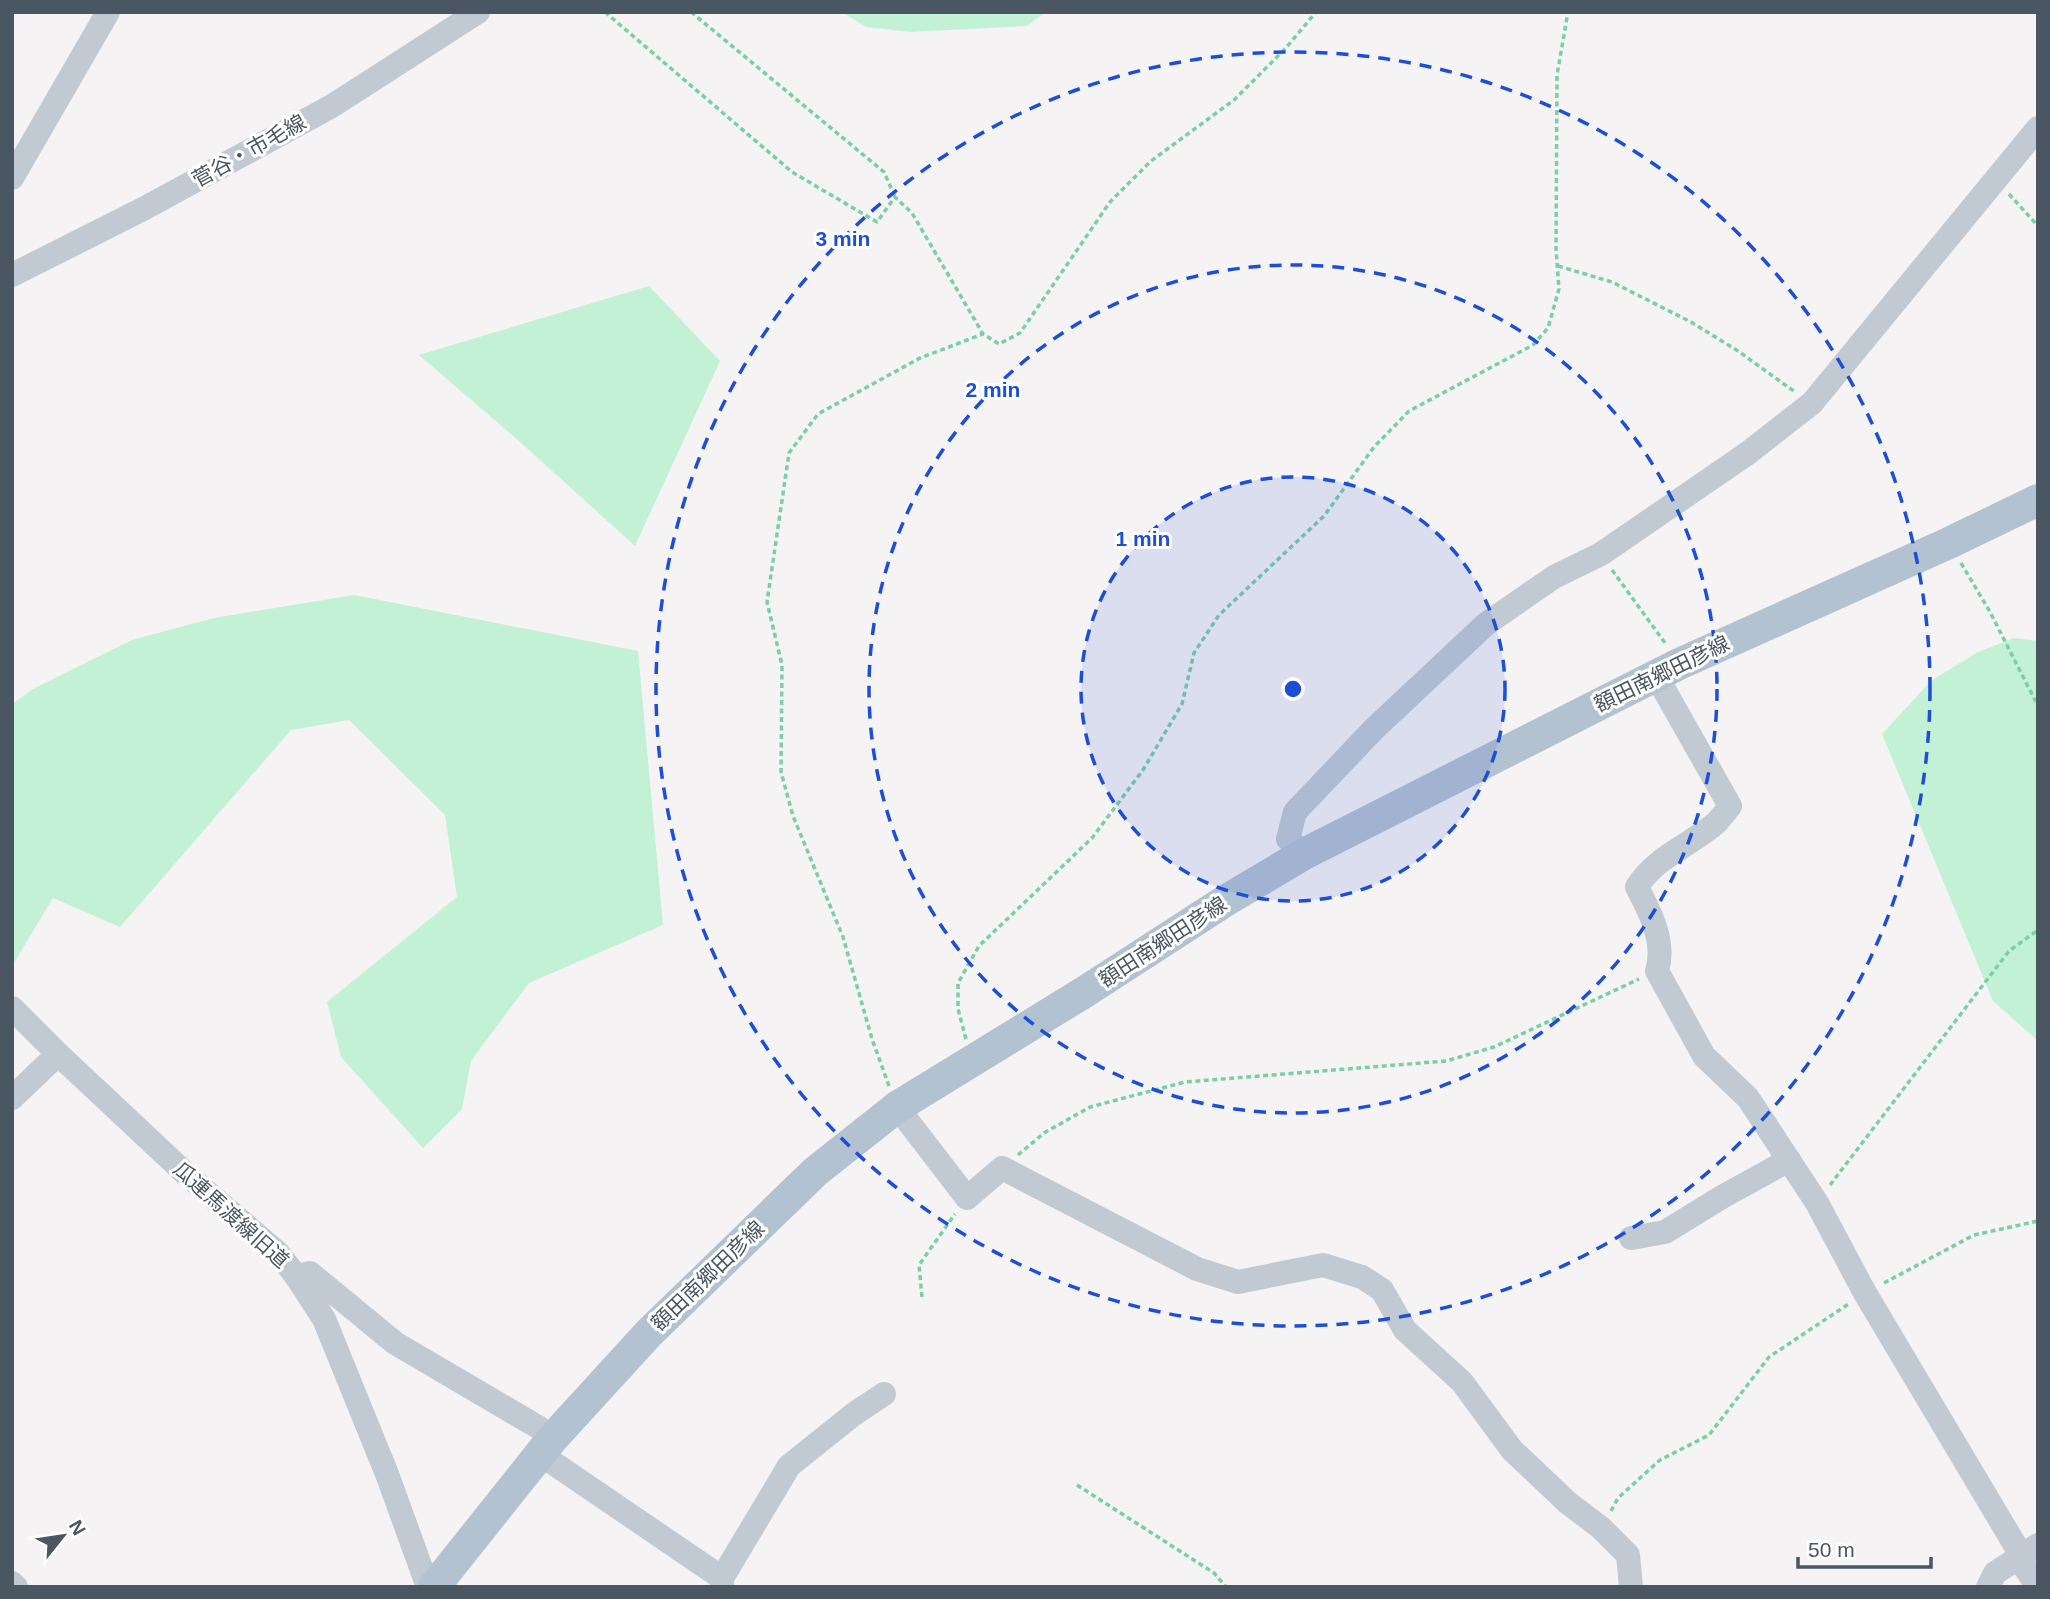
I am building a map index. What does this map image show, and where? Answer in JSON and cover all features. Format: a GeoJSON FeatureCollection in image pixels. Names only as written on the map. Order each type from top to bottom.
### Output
{"type":"FeatureCollection","features":[{"type":"Feature","properties":{"kind":"main road","name":"額田南郷田彦線"},"geometry":{"type":"LineString","coordinates":[[434,1587],[546,1447],[649,1333],[815,1172],[897,1107],[1304,854],[1669,669],[2038,500]]}},
{"type":"Feature","properties":{"kind":"street"},"geometry":{"type":"LineString","coordinates":[[12,178],[108,12]]}},
{"type":"Feature","properties":{"kind":"street","name":"菅谷・市毛線"},"geometry":{"type":"LineString","coordinates":[[12,275],[145,208],[331,106],[478,12]]}},
{"type":"Feature","properties":{"kind":"street"},"geometry":{"type":"LineString","coordinates":[[1304,854],[1288,839],[1295,812],[1374,729],[1486,624],[1554,577],[1601,554],[1748,453],[1812,403],[2038,128]]}},
{"type":"Feature","properties":{"kind":"street"},"geometry":{"type":"LineString","coordinates":[[1669,669],[1662,686],[1730,806],[1716,823],[1667,856],[1644,876],[1637,887],[1652,916],[1661,958],[1657,971],[1704,1056],[1748,1098],[1817,1203],[1865,1293],[2029,1550],[2024,1566],[2038,1587]]}},
{"type":"Feature","properties":{"kind":"street","name":"瓜連馬渡線旧道"},"geometry":{"type":"LineString","coordinates":[[12,1008],[186,1174],[278,1253],[296,1276],[324,1319],[387,1475],[428,1587]]}},
{"type":"Feature","properties":{"kind":"street"},"geometry":{"type":"LineString","coordinates":[[12,1098],[58,1054]]}},
{"type":"Feature","properties":{"kind":"street"},"geometry":{"type":"LineString","coordinates":[[897,1107],[967,1198],[1002,1168],[1197,1269],[1238,1282],[1324,1265],[1362,1277],[1382,1290],[1405,1331],[1462,1382],[1512,1450],[1628,1555],[1631,1587]]}},
{"type":"Feature","properties":{"kind":"street"},"geometry":{"type":"LineString","coordinates":[[1631,1238],[1665,1232],[1721,1197],[1789,1160]]}},
{"type":"Feature","properties":{"kind":"street"},"geometry":{"type":"LineString","coordinates":[[296,1276],[310,1273],[395,1343],[538,1427],[546,1447],[722,1582],[789,1466],[854,1414],[884,1394]]}},
{"type":"Feature","properties":{"kind":"street"},"geometry":{"type":"LineString","coordinates":[[1988,1587],[1995,1573],[2029,1550]]}},
{"type":"Feature","properties":{"kind":"street"},"geometry":{"type":"LineString","coordinates":[[12,1583],[16,1587]]}},
{"type":"Feature","properties":{"kind":"path"},"geometry":{"type":"LineString","coordinates":[[605,12],[792,172],[877,222],[895,197]]}},
{"type":"Feature","properties":{"kind":"path"},"geometry":{"type":"LineString","coordinates":[[691,12],[884,172],[895,197],[912,213],[983,334],[999,344],[1020,333],[1110,202],[1151,161],[1234,100],[1286,48],[1316,12]]}},
{"type":"Feature","properties":{"kind":"path"},"geometry":{"type":"LineString","coordinates":[[971,1062],[958,1009],[958,983],[979,946],[1092,838],[1143,770],[1182,704],[1194,653],[1219,615],[1324,516],[1374,447],[1409,411],[1532,345],[1548,328],[1559,289],[1557,75],[1568,12]]}},
{"type":"Feature","properties":{"kind":"path"},"geometry":{"type":"LineString","coordinates":[[1996,180],[2038,226]]}},
{"type":"Feature","properties":{"kind":"path"},"geometry":{"type":"LineString","coordinates":[[1558,266],[1612,282],[1691,322],[1812,403]]}},
{"type":"Feature","properties":{"kind":"path"},"geometry":{"type":"LineString","coordinates":[[897,1107],[872,1039],[843,937],[793,816],[781,772],[782,665],[767,602],[789,453],[818,414],[920,358],[983,334]]}},
{"type":"Feature","properties":{"kind":"path"},"geometry":{"type":"LineString","coordinates":[[1949,543],[1990,612],[2038,706]]}},
{"type":"Feature","properties":{"kind":"path"},"geometry":{"type":"LineString","coordinates":[[1601,554],[1669,669]]}},
{"type":"Feature","properties":{"kind":"path"},"geometry":{"type":"LineString","coordinates":[[1817,1203],[2009,951],[2038,930]]}},
{"type":"Feature","properties":{"kind":"path"},"geometry":{"type":"LineString","coordinates":[[1002,1168],[1044,1133],[1090,1107],[1185,1082],[1446,1060],[1494,1047],[1657,971]]}},
{"type":"Feature","properties":{"kind":"path"},"geometry":{"type":"LineString","coordinates":[[922,1297],[919,1265],[967,1198]]}},
{"type":"Feature","properties":{"kind":"path"},"geometry":{"type":"LineString","coordinates":[[1601,1528],[1618,1498],[1660,1460],[1709,1435],[1769,1357],[1865,1293],[1974,1235],[2038,1220]]}},
{"type":"Feature","properties":{"kind":"path"},"geometry":{"type":"LineString","coordinates":[[1077,1485],[1214,1573],[1226,1587]]}},
{"type":"Feature","properties":{"kind":"green space"},"geometry":{"type":"Polygon","coordinates":[[[842,12],[1046,12],[1027,26],[911,32],[866,27],[842,12]]]}},
{"type":"Feature","properties":{"kind":"green space"},"geometry":{"type":"Polygon","coordinates":[[[649,286],[720,361],[635,546],[419,355],[649,286]]]}},
{"type":"Feature","properties":{"kind":"green space"},"geometry":{"type":"Polygon","coordinates":[[[354,595],[638,651],[663,925],[529,983],[471,1061],[462,1109],[423,1148],[341,1057],[327,1002],[457,897],[445,815],[349,720],[291,730],[120,927],[53,898],[12,966],[12,704],[33,689],[132,640],[214,618],[354,595]]]}},
{"type":"Feature","properties":{"kind":"green space"},"geometry":{"type":"Polygon","coordinates":[[[2014,638],[2038,641],[2038,1041],[1993,1001],[1882,734],[1931,681],[1976,653],[2014,638]]]}}]}
